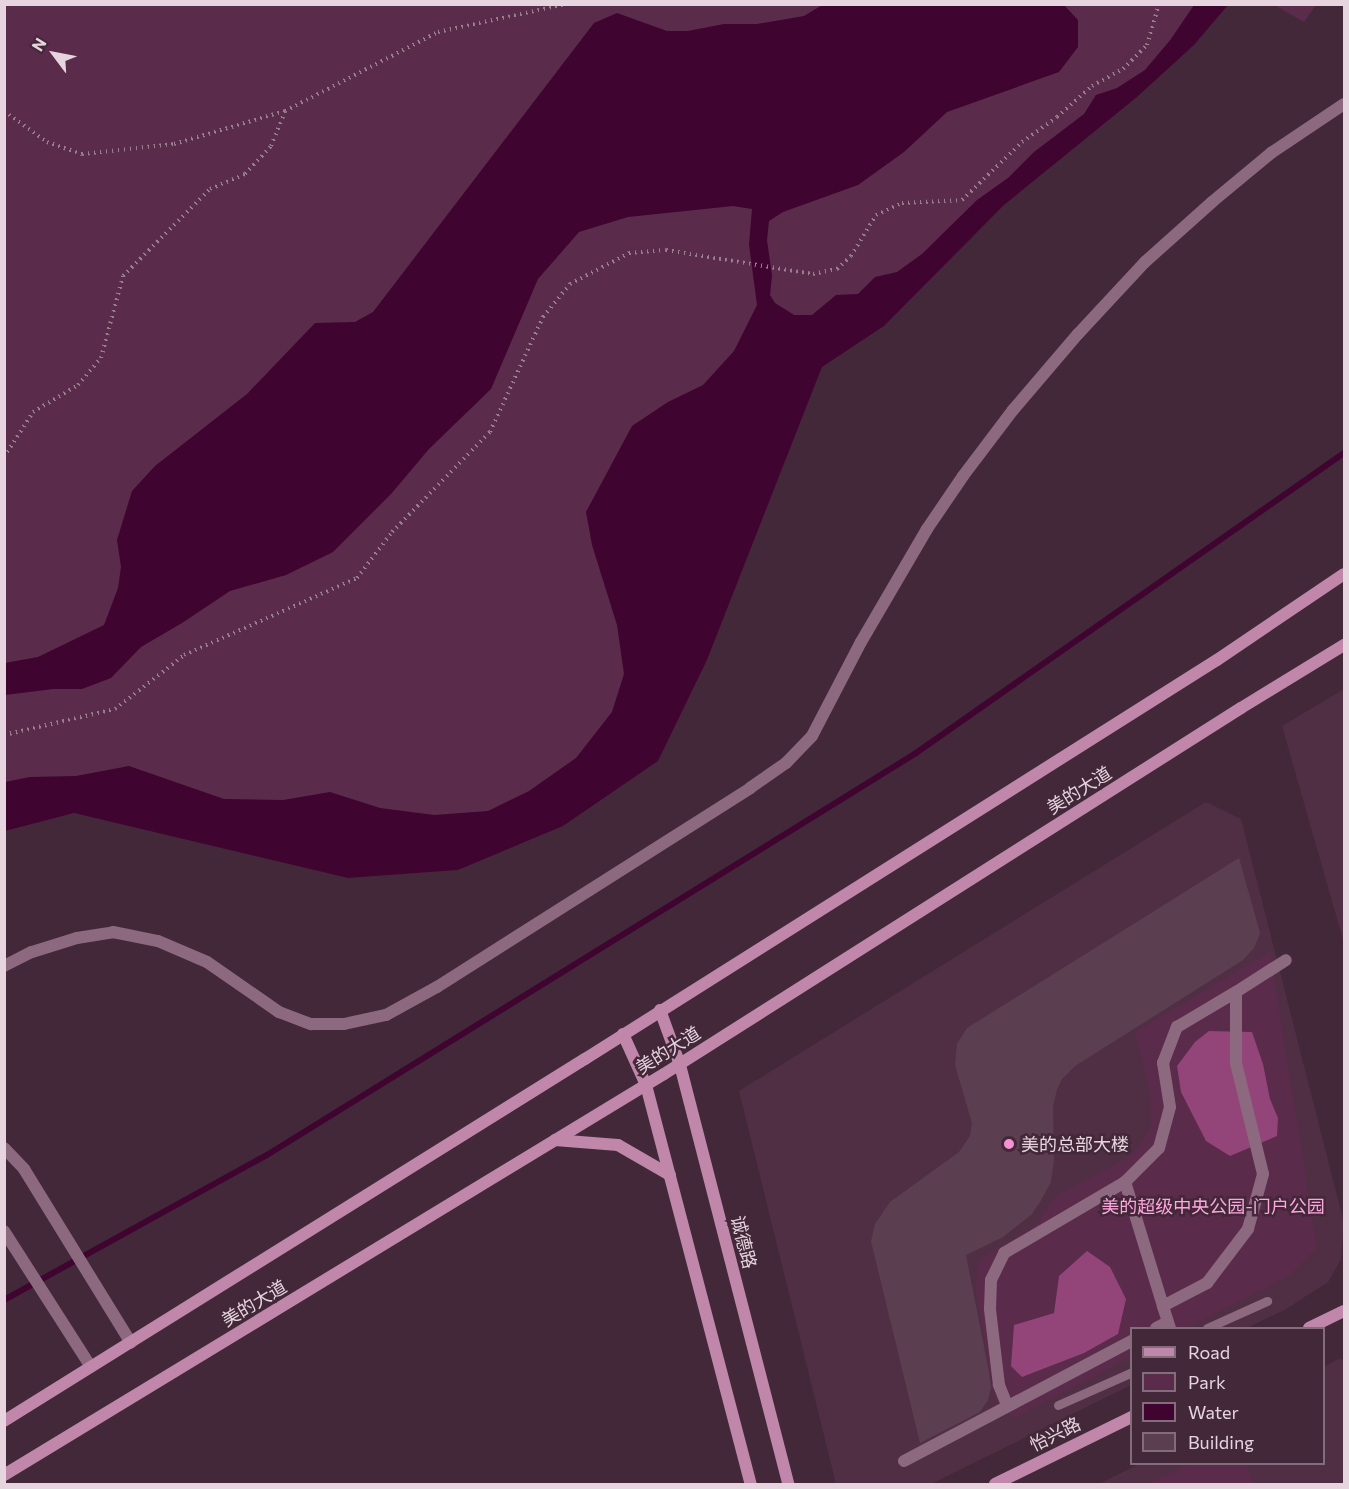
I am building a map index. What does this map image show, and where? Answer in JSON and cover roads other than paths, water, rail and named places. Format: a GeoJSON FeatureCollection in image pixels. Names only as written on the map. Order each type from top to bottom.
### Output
{"type":"FeatureCollection","features":[{"type":"Feature","properties":{"kind":"main road","name":"美的大道"},"geometry":{"type":"LineString","coordinates":[[4,1421],[1207,666],[1344,573]]}},
{"type":"Feature","properties":{"kind":"main road","name":"美的大道"},"geometry":{"type":"LineString","coordinates":[[4,1475],[680,1065],[1241,708],[1344,645]]}},
{"type":"Feature","properties":{"kind":"main road","name":"诚德路"},"geometry":{"type":"LineString","coordinates":[[660,1010],[680,1065],[788,1485]]}},
{"type":"Feature","properties":{"kind":"main road"},"geometry":{"type":"LineString","coordinates":[[623,1034],[646,1085],[751,1485]]}},
{"type":"Feature","properties":{"kind":"main road"},"geometry":{"type":"LineString","coordinates":[[555,1140],[618,1145],[670,1175]]}},
{"type":"Feature","properties":{"kind":"main road"},"geometry":{"type":"LineString","coordinates":[[1313,1327],[1344,1311]]}},
{"type":"Feature","properties":{"kind":"main road","name":"怡兴路"},"geometry":{"type":"LineString","coordinates":[[995,1485],[1130,1418]]}},
{"type":"Feature","properties":{"kind":"street"},"geometry":{"type":"LineString","coordinates":[[4,966],[32,952],[77,938],[114,932],[158,941],[207,962],[279,1012],[311,1024],[344,1024],[386,1016],[437,987],[750,788],[786,763],[812,736],[835,697],[861,642],[927,528],[1013,410],[1078,334],[1145,262],[1212,202],[1271,153],[1344,104]]}},
{"type":"Feature","properties":{"kind":"street"},"geometry":{"type":"LineString","coordinates":[[1007,1405],[999,1385],[990,1309],[991,1280],[1004,1253],[1125,1182],[1159,1148],[1170,1107],[1163,1063],[1177,1027],[1286,960]]}},
{"type":"Feature","properties":{"kind":"street"},"geometry":{"type":"LineString","coordinates":[[1163,1306],[1207,1283],[1248,1229],[1263,1174],[1236,1063],[1236,992]]}},
{"type":"Feature","properties":{"kind":"street"},"geometry":{"type":"LineString","coordinates":[[4,1149],[24,1169],[130,1343]]}},
{"type":"Feature","properties":{"kind":"street"},"geometry":{"type":"LineString","coordinates":[[1125,1182],[1169,1325]]}},
{"type":"Feature","properties":{"kind":"street"},"geometry":{"type":"LineString","coordinates":[[4,1230],[91,1367]]}},
{"type":"Feature","properties":{"kind":"street"},"geometry":{"type":"LineString","coordinates":[[904,1461],[1130,1342]]}},
{"type":"Feature","properties":{"kind":"lane"},"geometry":{"type":"LineString","coordinates":[[1211,1327],[1267,1301]]}},
{"type":"Feature","properties":{"kind":"lane"},"geometry":{"type":"LineString","coordinates":[[1058,1405],[1130,1372]]}},
{"type":"Feature","properties":{"kind":"water"},"geometry":{"type":"Polygon","coordinates":[[[824,4],[1064,5],[1078,20],[1078,47],[1059,72],[947,112],[904,152],[858,185],[783,212],[769,221],[767,240],[772,276],[770,295],[775,303],[794,315],[812,315],[836,295],[858,294],[875,277],[897,272],[922,254],[977,200],[1008,178],[1034,152],[1084,114],[1096,95],[1117,88],[1145,70],[1171,39],[1194,5],[1228,5],[1194,45],[1137,97],[1004,205],[884,326],[822,367],[707,660],[658,761],[563,826],[458,870],[348,878],[74,813],[5,831],[5,782],[30,777],[76,776],[129,766],[224,799],[283,800],[330,792],[380,808],[434,815],[488,811],[529,791],[576,758],[612,712],[624,674],[617,625],[592,545],[586,512],[632,426],[668,402],[703,385],[734,351],[757,305],[749,245],[752,209],[733,206],[628,217],[579,232],[538,279],[491,389],[429,449],[391,494],[333,552],[286,575],[230,591],[141,647],[111,678],[82,689],[53,689],[5,695],[5,663],[38,657],[104,625],[118,588],[121,567],[117,540],[132,491],[155,466],[247,394],[315,323],[355,322],[373,312],[594,23],[617,13],[667,31],[688,31],[724,24],[757,24],[804,16],[824,4]]]}},
{"type":"Feature","properties":{"kind":"waterway"},"geometry":{"type":"LineString","coordinates":[[4,1300],[267,1155],[916,753],[1344,453]]}},
{"type":"Feature","properties":{"kind":"place","name":"美的总部大楼"},"geometry":{"type":"Point","coordinates":[1009,1144]}},
{"type":"Feature","properties":{"kind":"park label","name":"美的超级中央公园-门户公园"},"geometry":{"type":"Point","coordinates":[1213,1206]}}]}
